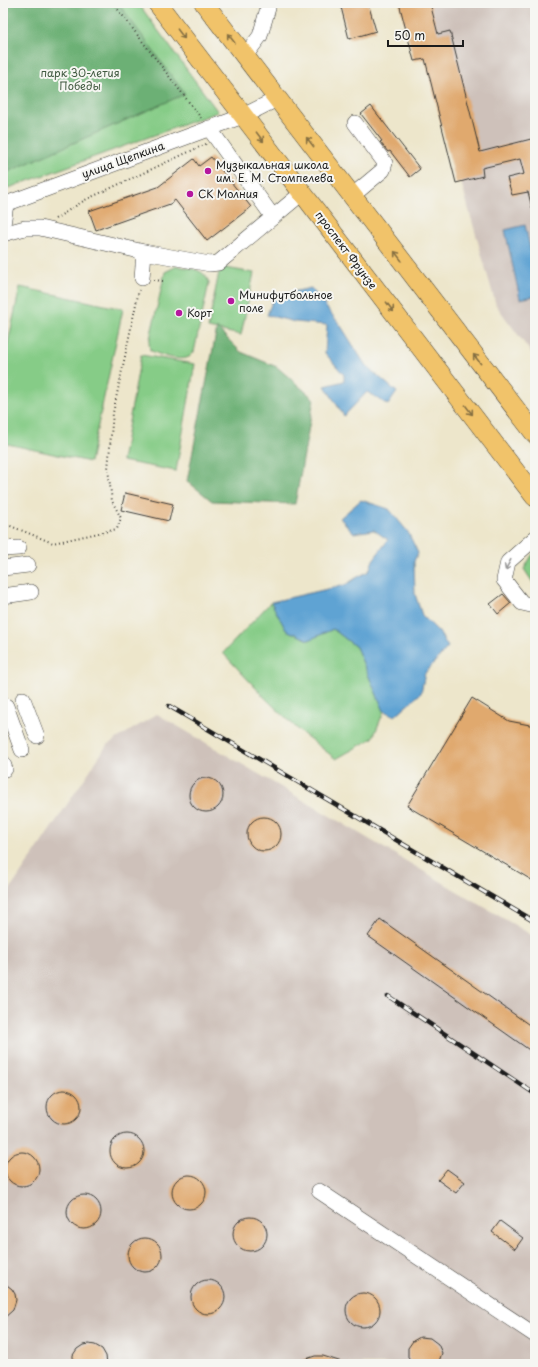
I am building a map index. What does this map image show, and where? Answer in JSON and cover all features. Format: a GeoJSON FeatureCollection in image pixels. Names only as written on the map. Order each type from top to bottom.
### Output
{"type":"FeatureCollection","features":[{"type":"Feature","properties":{"kind":"main road","name":"проспект Фрунзе"},"geometry":{"type":"LineString","coordinates":[[157,3],[535,497]]}},
{"type":"Feature","properties":{"kind":"main road"},"geometry":{"type":"LineString","coordinates":[[204,3],[535,434]]}},
{"type":"Feature","properties":{"kind":"street"},"geometry":{"type":"LineString","coordinates":[[245,56],[260,36],[268,8],[267,3]]}},
{"type":"Feature","properties":{"kind":"street","name":"улица Щепкина"},"geometry":{"type":"LineString","coordinates":[[5,205],[213,134],[277,98]]}},
{"type":"Feature","properties":{"kind":"street"},"geometry":{"type":"LineString","coordinates":[[352,196],[383,170],[385,163],[355,123]]}},
{"type":"Feature","properties":{"kind":"street"},"geometry":{"type":"LineString","coordinates":[[213,134],[273,217]]}},
{"type":"Feature","properties":{"kind":"street"},"geometry":{"type":"LineString","coordinates":[[3,234],[25,228],[40,228],[144,252],[210,264],[218,263],[302,192]]}},
{"type":"Feature","properties":{"kind":"street"},"geometry":{"type":"LineString","coordinates":[[3,225],[5,205]]}},
{"type":"Feature","properties":{"kind":"street"},"geometry":{"type":"LineString","coordinates":[[142,278],[144,252]]}},
{"type":"Feature","properties":{"kind":"street"},"geometry":{"type":"LineString","coordinates":[[535,538],[508,562],[504,580],[522,603],[535,606]]}},
{"type":"Feature","properties":{"kind":"street"},"geometry":{"type":"LineString","coordinates":[[3,549],[19,548]]}},
{"type":"Feature","properties":{"kind":"street"},"geometry":{"type":"LineString","coordinates":[[3,568],[28,565]]}},
{"type":"Feature","properties":{"kind":"street"},"geometry":{"type":"LineString","coordinates":[[3,596],[31,592]]}},
{"type":"Feature","properties":{"kind":"street"},"geometry":{"type":"LineString","coordinates":[[22,750],[4,706],[27,697],[37,736]]}},
{"type":"Feature","properties":{"kind":"street"},"geometry":{"type":"LineString","coordinates":[[319,1191],[535,1335]]}},
{"type":"Feature","properties":{"kind":"path"},"geometry":{"type":"LineString","coordinates":[[40,228],[85,200],[213,134],[113,3]]}},
{"type":"Feature","properties":{"kind":"path"},"geometry":{"type":"LineString","coordinates":[[3,523],[54,543],[117,529],[121,518],[112,501],[108,469],[113,413],[142,278],[163,281]]}},
{"type":"Feature","properties":{"kind":"shaded area"},"geometry":{"type":"Polygon","coordinates":[[[410,3],[535,3],[535,358],[496,305],[410,3]]]}},
{"type":"Feature","properties":{"kind":"shaded area"},"geometry":{"type":"Polygon","coordinates":[[[157,714],[535,937],[535,1364],[3,1364],[3,900],[107,745],[157,714]]]}},
{"type":"Feature","properties":{"kind":"green space","name":"парк 30-летия Победы"},"geometry":{"type":"Polygon","coordinates":[[[3,3],[138,3],[218,112],[3,190],[3,3]]]}},
{"type":"Feature","properties":{"kind":"green space","name":"парк 30-летия Победы"},"geometry":{"type":"Polygon","coordinates":[[[3,3],[118,3],[185,94],[3,174],[3,3]]]}},
{"type":"Feature","properties":{"kind":"green space","name":"Корт"},"geometry":{"type":"Polygon","coordinates":[[[177,266],[201,272],[207,278],[209,283],[194,352],[189,357],[181,359],[164,356],[150,350],[149,343],[165,272],[177,266]]]}},
{"type":"Feature","properties":{"kind":"green space","name":"Минифутбольное поле"},"geometry":{"type":"Polygon","coordinates":[[[220,267],[254,273],[241,335],[208,328],[220,267]]]}},
{"type":"Feature","properties":{"kind":"green space"},"geometry":{"type":"Polygon","coordinates":[[[20,287],[123,309],[90,462],[3,443],[3,366],[20,287]]]}},
{"type":"Feature","properties":{"kind":"green space"},"geometry":{"type":"Polygon","coordinates":[[[217,328],[241,352],[277,367],[314,399],[295,504],[212,501],[187,481],[217,328]]]}},
{"type":"Feature","properties":{"kind":"green space"},"geometry":{"type":"Polygon","coordinates":[[[141,355],[195,364],[176,471],[122,461],[141,355]]]}},
{"type":"Feature","properties":{"kind":"green space"},"geometry":{"type":"Polygon","coordinates":[[[535,552],[535,586],[524,569],[535,552]]]}},
{"type":"Feature","properties":{"kind":"green space"},"geometry":{"type":"Polygon","coordinates":[[[271,602],[286,630],[309,640],[333,629],[356,647],[384,711],[373,738],[336,759],[302,733],[267,700],[223,653],[271,602]]]}},
{"type":"Feature","properties":{"kind":"water"},"geometry":{"type":"Polygon","coordinates":[[[525,225],[535,270],[535,296],[520,299],[505,230],[525,225]]]}},
{"type":"Feature","properties":{"kind":"water"},"geometry":{"type":"Polygon","coordinates":[[[311,288],[341,326],[366,366],[397,392],[388,405],[367,392],[344,416],[325,386],[344,381],[344,375],[325,353],[327,325],[295,322],[267,315],[274,296],[311,288]]]}},
{"type":"Feature","properties":{"kind":"water"},"geometry":{"type":"Polygon","coordinates":[[[361,500],[389,509],[408,532],[418,553],[414,561],[415,594],[422,615],[439,632],[448,647],[425,673],[421,693],[395,716],[384,711],[356,647],[333,629],[309,640],[286,630],[271,602],[345,585],[369,571],[373,560],[388,540],[374,530],[354,533],[340,518],[361,500]]]}},
{"type":"Feature","properties":{"kind":"building"},"geometry":{"type":"Polygon","coordinates":[[[340,3],[368,3],[376,31],[349,39],[340,3]]]}},
{"type":"Feature","properties":{"kind":"building"},"geometry":{"type":"Polygon","coordinates":[[[399,3],[430,3],[438,34],[450,31],[480,152],[535,138],[535,208],[532,208],[528,192],[512,195],[507,178],[524,174],[520,159],[482,168],[483,176],[456,183],[425,59],[414,61],[399,3]]]}},
{"type":"Feature","properties":{"kind":"building"},"geometry":{"type":"Polygon","coordinates":[[[371,106],[420,169],[410,177],[390,151],[388,152],[380,142],[382,141],[361,114],[371,106]]]}},
{"type":"Feature","properties":{"kind":"building","name":"СК Молния"},"geometry":{"type":"Polygon","coordinates":[[[211,157],[251,207],[207,241],[175,200],[170,204],[96,230],[89,211],[158,187],[194,159],[199,166],[211,157]]]}},
{"type":"Feature","properties":{"kind":"building"},"geometry":{"type":"Polygon","coordinates":[[[125,493],[173,504],[169,521],[121,510],[125,493]]]}},
{"type":"Feature","properties":{"kind":"building"},"geometry":{"type":"Polygon","coordinates":[[[503,594],[511,603],[498,614],[490,604],[503,594]]]}},
{"type":"Feature","properties":{"kind":"building"},"geometry":{"type":"Polygon","coordinates":[[[472,698],[509,721],[535,726],[535,882],[407,806],[472,698]]]}},
{"type":"Feature","properties":{"kind":"building"},"geometry":{"type":"Polygon","coordinates":[[[209,778],[218,783],[222,788],[222,802],[218,807],[213,811],[203,812],[199,811],[190,802],[189,792],[190,788],[199,779],[209,778]]]}},
{"type":"Feature","properties":{"kind":"building"},"geometry":{"type":"Polygon","coordinates":[[[267,817],[276,822],[280,827],[280,841],[276,846],[271,850],[261,851],[257,850],[248,841],[247,831],[248,827],[257,818],[267,817]]]}},
{"type":"Feature","properties":{"kind":"building"},"geometry":{"type":"Polygon","coordinates":[[[380,919],[535,1029],[535,1054],[368,936],[380,919]]]}},
{"type":"Feature","properties":{"kind":"building"},"geometry":{"type":"Polygon","coordinates":[[[67,1090],[76,1095],[80,1100],[80,1114],[76,1119],[71,1123],[61,1124],[57,1123],[48,1114],[47,1104],[48,1100],[57,1091],[67,1090]]]}},
{"type":"Feature","properties":{"kind":"building"},"geometry":{"type":"Polygon","coordinates":[[[130,1134],[139,1139],[143,1144],[143,1158],[139,1163],[134,1167],[124,1168],[120,1167],[111,1158],[110,1148],[111,1144],[120,1135],[130,1134]]]}},
{"type":"Feature","properties":{"kind":"building"},"geometry":{"type":"Polygon","coordinates":[[[25,1152],[34,1157],[38,1162],[38,1176],[34,1181],[29,1185],[19,1186],[15,1185],[6,1176],[5,1166],[6,1162],[15,1153],[25,1152]]]}},
{"type":"Feature","properties":{"kind":"building"},"geometry":{"type":"Polygon","coordinates":[[[447,1169],[465,1182],[456,1193],[438,1180],[447,1169]]]}},
{"type":"Feature","properties":{"kind":"building"},"geometry":{"type":"Polygon","coordinates":[[[192,1175],[201,1180],[205,1185],[205,1199],[201,1204],[196,1208],[186,1209],[182,1208],[173,1199],[172,1189],[173,1185],[182,1176],[192,1175]]]}},
{"type":"Feature","properties":{"kind":"building"},"geometry":{"type":"Polygon","coordinates":[[[87,1195],[96,1200],[100,1205],[100,1219],[96,1224],[91,1228],[81,1229],[77,1228],[68,1219],[67,1209],[68,1205],[77,1196],[87,1195]]]}},
{"type":"Feature","properties":{"kind":"building"},"geometry":{"type":"Polygon","coordinates":[[[253,1217],[262,1222],[266,1227],[266,1241],[262,1246],[257,1250],[247,1251],[243,1250],[234,1241],[233,1231],[234,1227],[243,1218],[253,1217]]]}},
{"type":"Feature","properties":{"kind":"building"},"geometry":{"type":"Polygon","coordinates":[[[500,1221],[523,1238],[515,1249],[492,1232],[500,1221]]]}},
{"type":"Feature","properties":{"kind":"building"},"geometry":{"type":"Polygon","coordinates":[[[148,1238],[157,1243],[161,1248],[161,1262],[157,1267],[152,1271],[142,1272],[138,1271],[129,1262],[128,1252],[129,1248],[138,1239],[148,1238]]]}},
{"type":"Feature","properties":{"kind":"building"},"geometry":{"type":"Polygon","coordinates":[[[211,1280],[220,1285],[224,1290],[224,1304],[220,1309],[215,1313],[205,1314],[201,1313],[192,1304],[191,1294],[192,1290],[201,1281],[211,1280]]]}},
{"type":"Feature","properties":{"kind":"building"},"geometry":{"type":"Polygon","coordinates":[[[3,1282],[12,1289],[16,1300],[13,1310],[3,1319],[3,1282]]]}},
{"type":"Feature","properties":{"kind":"building"},"geometry":{"type":"Polygon","coordinates":[[[366,1293],[375,1298],[379,1303],[379,1317],[375,1322],[370,1326],[360,1327],[356,1326],[347,1317],[346,1307],[347,1303],[356,1294],[366,1293]]]}},
{"type":"Feature","properties":{"kind":"building"},"geometry":{"type":"Polygon","coordinates":[[[420,1337],[430,1338],[438,1344],[442,1353],[438,1364],[411,1364],[408,1357],[408,1348],[413,1341],[420,1337]]]}},
{"type":"Feature","properties":{"kind":"building"},"geometry":{"type":"Polygon","coordinates":[[[83,1345],[95,1345],[102,1349],[106,1356],[107,1364],[73,1364],[73,1355],[77,1349],[83,1345]]]}},
{"type":"Feature","properties":{"kind":"building"},"geometry":{"type":"Polygon","coordinates":[[[315,1356],[323,1356],[342,1362],[341,1364],[297,1364],[297,1362],[315,1356]]]}},
{"type":"Feature","properties":{"kind":"railway"},"geometry":{"type":"LineString","coordinates":[[169,706],[535,922]]}},
{"type":"Feature","properties":{"kind":"railway"},"geometry":{"type":"LineString","coordinates":[[388,996],[535,1094]]}},
{"type":"Feature","properties":{"kind":"place","name":"Музыкальная школа им. Е. М. Стомпелева"},"geometry":{"type":"Point","coordinates":[208,171]}},
{"type":"Feature","properties":{"kind":"place","name":"СК Молния"},"geometry":{"type":"Point","coordinates":[190,194]}},
{"type":"Feature","properties":{"kind":"place","name":"Минифутбольное поле"},"geometry":{"type":"Point","coordinates":[231,301]}},
{"type":"Feature","properties":{"kind":"place","name":"Корт"},"geometry":{"type":"Point","coordinates":[179,313]}}]}
